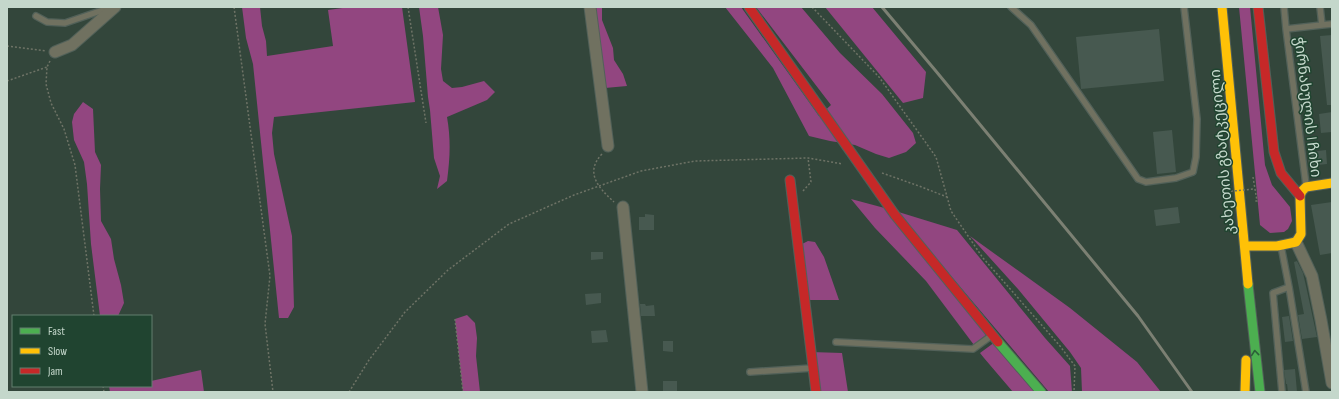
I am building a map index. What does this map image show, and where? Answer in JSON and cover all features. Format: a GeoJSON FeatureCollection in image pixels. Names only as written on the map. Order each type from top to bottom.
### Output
{"type":"FeatureCollection","features":[{"type":"Feature","properties":{"kind":"main road"},"geometry":{"type":"LineString","coordinates":[[749,7],[895,214],[992,335],[1041,392]]}},
{"type":"Feature","properties":{"kind":"main road","name":"კახეთის გზატკეცილი"},"geometry":{"type":"LineString","coordinates":[[1222,7],[1249,294],[1260,392]]}},
{"type":"Feature","properties":{"kind":"main road"},"geometry":{"type":"LineString","coordinates":[[1258,7],[1274,152],[1280,173],[1300,196]]}},
{"type":"Feature","properties":{"kind":"main road"},"geometry":{"type":"LineString","coordinates":[[790,180],[816,392]]}},
{"type":"Feature","properties":{"kind":"main road"},"geometry":{"type":"LineString","coordinates":[[1245,246],[1280,246],[1296,242],[1301,234],[1300,196],[1302,191],[1306,187],[1332,183]]}},
{"type":"Feature","properties":{"kind":"main road","name":"კახეთის გზატკეცილი"},"geometry":{"type":"LineString","coordinates":[[1245,392],[1249,294]]}},
{"type":"Feature","properties":{"kind":"street"},"geometry":{"type":"LineString","coordinates":[[55,52],[72,45],[114,7]]}},
{"type":"Feature","properties":{"kind":"street"},"geometry":{"type":"LineString","coordinates":[[590,7],[608,146]]}},
{"type":"Feature","properties":{"kind":"street"},"geometry":{"type":"LineString","coordinates":[[623,207],[642,392]]}},
{"type":"Feature","properties":{"kind":"street"},"geometry":{"type":"LineString","coordinates":[[1296,242],[1312,276],[1332,383]]}},
{"type":"Feature","properties":{"kind":"lane"},"geometry":{"type":"LineString","coordinates":[[36,16],[47,22],[65,23],[114,7]]}},
{"type":"Feature","properties":{"kind":"lane"},"geometry":{"type":"LineString","coordinates":[[1011,7],[1031,25],[1138,179],[1146,182],[1176,178],[1192,172],[1196,156],[1196,119],[1184,7]]}},
{"type":"Feature","properties":{"kind":"lane","name":"ჭირნახულის I ჩიხი"},"geometry":{"type":"LineString","coordinates":[[1284,7],[1306,187]]}},
{"type":"Feature","properties":{"kind":"lane","name":"ჭირნახულის I ჩიხი"},"geometry":{"type":"LineString","coordinates":[[1286,29],[1322,25],[1320,7]]}},
{"type":"Feature","properties":{"kind":"lane"},"geometry":{"type":"LineString","coordinates":[[1322,25],[1332,24]]}},
{"type":"Feature","properties":{"kind":"lane"},"geometry":{"type":"LineString","coordinates":[[1280,246],[1289,287],[1306,392]]}},
{"type":"Feature","properties":{"kind":"lane"},"geometry":{"type":"LineString","coordinates":[[1282,392],[1273,293],[1289,287]]}},
{"type":"Feature","properties":{"kind":"lane"},"geometry":{"type":"LineString","coordinates":[[836,342],[973,349],[992,335]]}},
{"type":"Feature","properties":{"kind":"lane"},"geometry":{"type":"LineString","coordinates":[[750,372],[813,368]]}},
{"type":"Feature","properties":{"kind":"path"},"geometry":{"type":"LineString","coordinates":[[234,7],[270,276],[265,324],[273,392]]}},
{"type":"Feature","properties":{"kind":"path"},"geometry":{"type":"LineString","coordinates":[[408,7],[426,124]]}},
{"type":"Feature","properties":{"kind":"path"},"geometry":{"type":"LineString","coordinates":[[812,7],[879,77],[936,157],[951,211],[983,258],[1060,346],[1075,366],[1074,392]]}},
{"type":"Feature","properties":{"kind":"path"},"geometry":{"type":"LineString","coordinates":[[7,46],[55,52],[47,67],[46,84],[51,104],[64,129],[75,165],[94,315]]}},
{"type":"Feature","properties":{"kind":"path"},"geometry":{"type":"LineString","coordinates":[[7,81],[47,67]]}},
{"type":"Feature","properties":{"kind":"path"},"geometry":{"type":"LineString","coordinates":[[608,146],[597,159],[593,169],[596,181],[614,202],[623,207]]}},
{"type":"Feature","properties":{"kind":"path"},"geometry":{"type":"LineString","coordinates":[[792,197],[805,190],[810,182],[808,158]]}},
{"type":"Feature","properties":{"kind":"path"},"geometry":{"type":"LineString","coordinates":[[349,392],[369,360],[405,312],[448,270],[509,224],[574,195],[641,171],[695,161],[808,158],[845,165]]}},
{"type":"Feature","properties":{"kind":"path"},"geometry":{"type":"LineString","coordinates":[[882,173],[947,197]]}},
{"type":"Feature","properties":{"kind":"path"},"geometry":{"type":"LineString","coordinates":[[1222,182],[1223,192],[1254,189]]}},
{"type":"Feature","properties":{"kind":"path"},"geometry":{"type":"LineString","coordinates":[[455,319],[463,392]]}},
{"type":"Feature","properties":{"kind":"shaded area"},"geometry":{"type":"Polygon","coordinates":[[[242,7],[260,7],[267,56],[333,46],[328,10],[350,7],[402,7],[415,102],[274,117],[272,133],[274,154],[292,236],[294,307],[288,318],[279,318],[253,64],[246,38],[242,7]]]}},
{"type":"Feature","properties":{"kind":"shaded area"},"geometry":{"type":"Polygon","coordinates":[[[419,7],[438,7],[443,35],[441,69],[443,81],[452,88],[484,81],[495,92],[487,100],[447,117],[450,149],[447,181],[437,189],[440,176],[434,158],[419,7]]]}},
{"type":"Feature","properties":{"kind":"shaded area"},"geometry":{"type":"Polygon","coordinates":[[[594,7],[602,7],[602,20],[613,48],[614,60],[623,74],[627,86],[605,88],[594,7]]]}},
{"type":"Feature","properties":{"kind":"shaded area"},"geometry":{"type":"Polygon","coordinates":[[[725,7],[741,7],[819,116],[831,105],[756,7],[801,7],[840,53],[882,94],[913,133],[916,143],[906,152],[889,158],[855,145],[809,136],[773,68],[725,7]]]}},
{"type":"Feature","properties":{"kind":"shaded area"},"geometry":{"type":"Polygon","coordinates":[[[825,7],[872,7],[926,72],[923,98],[903,103],[825,7]]]}},
{"type":"Feature","properties":{"kind":"shaded area"},"geometry":{"type":"Polygon","coordinates":[[[1239,7],[1250,7],[1265,165],[1272,185],[1290,207],[1292,221],[1288,229],[1284,232],[1270,233],[1260,225],[1239,7]]]}},
{"type":"Feature","properties":{"kind":"shaded area"},"geometry":{"type":"Polygon","coordinates":[[[83,102],[93,109],[95,152],[101,165],[101,221],[111,239],[124,303],[118,315],[100,315],[91,244],[87,184],[84,162],[74,140],[72,122],[74,114],[83,102]]]}},
{"type":"Feature","properties":{"kind":"shaded area"},"geometry":{"type":"Polygon","coordinates":[[[851,199],[957,230],[1045,338],[1070,366],[1072,392],[1049,392],[945,269],[986,335],[974,345],[926,281],[875,228],[851,199]]]}},
{"type":"Feature","properties":{"kind":"shaded area"},"geometry":{"type":"Polygon","coordinates":[[[970,236],[1070,308],[1137,362],[1161,392],[1082,392],[1081,368],[1070,352],[1018,289],[970,236]]]}},
{"type":"Feature","properties":{"kind":"shaded area"},"geometry":{"type":"Polygon","coordinates":[[[808,241],[815,242],[824,257],[839,300],[805,300],[798,246],[808,241]]]}},
{"type":"Feature","properties":{"kind":"shaded area"},"geometry":{"type":"Polygon","coordinates":[[[467,315],[475,323],[477,338],[476,356],[480,392],[463,392],[455,319],[467,315]]]}},
{"type":"Feature","properties":{"kind":"shaded area"},"geometry":{"type":"Polygon","coordinates":[[[995,342],[1036,392],[1013,392],[984,358],[980,353],[995,342]]]}},
{"type":"Feature","properties":{"kind":"shaded area"},"geometry":{"type":"Polygon","coordinates":[[[811,352],[842,353],[848,392],[816,392],[811,352]]]}},
{"type":"Feature","properties":{"kind":"shaded area"},"geometry":{"type":"Polygon","coordinates":[[[201,370],[204,392],[110,392],[109,387],[152,387],[152,381],[201,370]]]}},
{"type":"Feature","properties":{"kind":"building"},"geometry":{"type":"Polygon","coordinates":[[[1159,29],[1164,81],[1081,89],[1076,37],[1159,29]]]}},
{"type":"Feature","properties":{"kind":"building"},"geometry":{"type":"Polygon","coordinates":[[[1332,35],[1332,105],[1327,105],[1320,36],[1332,35]]]}},
{"type":"Feature","properties":{"kind":"building"},"geometry":{"type":"Polygon","coordinates":[[[1332,112],[1332,132],[1321,133],[1319,114],[1332,112]]]}},
{"type":"Feature","properties":{"kind":"building"},"geometry":{"type":"Polygon","coordinates":[[[1172,130],[1176,172],[1157,174],[1153,132],[1172,130]]]}},
{"type":"Feature","properties":{"kind":"building"},"geometry":{"type":"Polygon","coordinates":[[[1326,150],[1327,164],[1309,166],[1308,158],[1311,158],[1310,152],[1326,150]]]}},
{"type":"Feature","properties":{"kind":"building"},"geometry":{"type":"Polygon","coordinates":[[[1332,202],[1332,253],[1320,255],[1311,205],[1332,202]]]}},
{"type":"Feature","properties":{"kind":"building"},"geometry":{"type":"Polygon","coordinates":[[[1178,207],[1180,223],[1156,226],[1154,210],[1178,207]]]}},
{"type":"Feature","properties":{"kind":"building"},"geometry":{"type":"Polygon","coordinates":[[[645,214],[654,215],[654,230],[639,230],[639,217],[645,217],[645,214]]]}},
{"type":"Feature","properties":{"kind":"building"},"geometry":{"type":"Polygon","coordinates":[[[591,252],[603,252],[603,259],[591,260],[591,252]]]}},
{"type":"Feature","properties":{"kind":"building"},"geometry":{"type":"Polygon","coordinates":[[[1297,261],[1303,273],[1317,337],[1302,339],[1298,315],[1304,314],[1294,262],[1297,261]]]}},
{"type":"Feature","properties":{"kind":"building"},"geometry":{"type":"Polygon","coordinates":[[[601,293],[601,303],[586,305],[585,294],[601,293]]]}},
{"type":"Feature","properties":{"kind":"building"},"geometry":{"type":"Polygon","coordinates":[[[640,304],[645,304],[646,306],[654,305],[655,316],[641,316],[640,304]]]}},
{"type":"Feature","properties":{"kind":"building"},"geometry":{"type":"Polygon","coordinates":[[[1289,316],[1293,341],[1285,342],[1282,317],[1289,316]]]}},
{"type":"Feature","properties":{"kind":"building"},"geometry":{"type":"Polygon","coordinates":[[[606,330],[608,342],[592,343],[591,331],[606,330]]]}},
{"type":"Feature","properties":{"kind":"building"},"geometry":{"type":"Polygon","coordinates":[[[663,341],[673,341],[673,352],[663,351],[663,341]]]}},
{"type":"Feature","properties":{"kind":"building"},"geometry":{"type":"Polygon","coordinates":[[[1295,369],[1297,392],[1288,392],[1284,370],[1295,369]]]}},
{"type":"Feature","properties":{"kind":"building"},"geometry":{"type":"Polygon","coordinates":[[[663,381],[677,381],[677,392],[663,392],[663,381]]]}},
{"type":"Feature","properties":{"kind":"railway"},"geometry":{"type":"LineString","coordinates":[[882,7],[1138,316],[1192,392]]}},
{"type":"Feature","properties":{"kind":"traffic: fast"},"geometry":{"type":"LineString","coordinates":[[1248,284],[1260,392]]}},
{"type":"Feature","properties":{"kind":"traffic: fast"},"geometry":{"type":"LineString","coordinates":[[998,342],[1041,392]]}},
{"type":"Feature","properties":{"kind":"traffic: slow"},"geometry":{"type":"LineString","coordinates":[[1222,7],[1248,284]]}},
{"type":"Feature","properties":{"kind":"traffic: slow"},"geometry":{"type":"LineString","coordinates":[[1245,246],[1277,246],[1296,242],[1301,234],[1300,196],[1302,191],[1306,187],[1332,183]]}},
{"type":"Feature","properties":{"kind":"traffic: slow"},"geometry":{"type":"LineString","coordinates":[[1245,392],[1246,360]]}},
{"type":"Feature","properties":{"kind":"traffic: jam"},"geometry":{"type":"LineString","coordinates":[[749,7],[822,111]]}},
{"type":"Feature","properties":{"kind":"traffic: jam"},"geometry":{"type":"LineString","coordinates":[[1258,7],[1274,152],[1281,173],[1300,196]]}},
{"type":"Feature","properties":{"kind":"traffic: jam"},"geometry":{"type":"LineString","coordinates":[[822,111],[895,215]]}},
{"type":"Feature","properties":{"kind":"traffic: jam"},"geometry":{"type":"LineString","coordinates":[[790,180],[816,392]]}},
{"type":"Feature","properties":{"kind":"traffic: jam"},"geometry":{"type":"LineString","coordinates":[[895,215],[998,342]]}}]}
